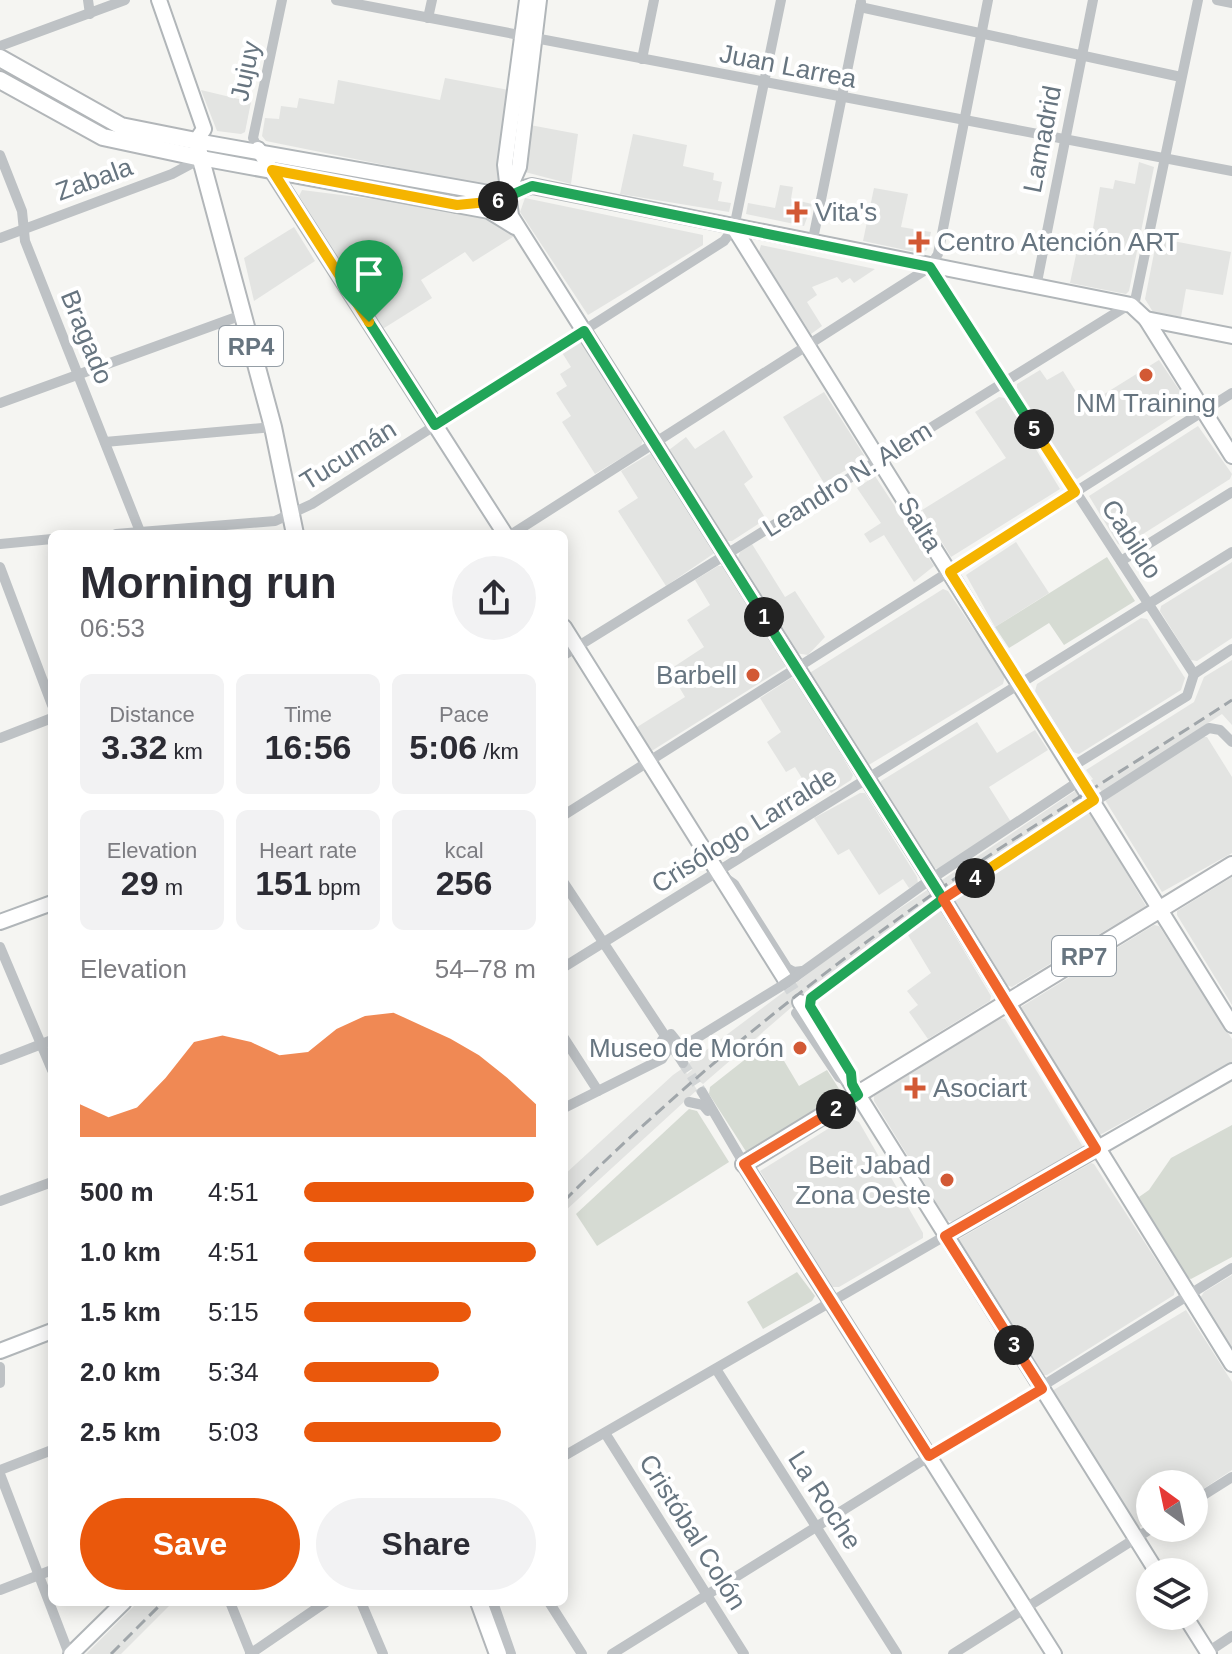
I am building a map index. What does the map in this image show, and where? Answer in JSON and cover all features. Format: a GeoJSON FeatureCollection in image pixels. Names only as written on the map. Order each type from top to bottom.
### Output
{"type":"FeatureCollection","features":[{"type":"Feature","properties":{"kind":"main road"},"geometry":{"type":"LineString","coordinates":[[0,58],[114,122],[196,141]]}},
{"type":"Feature","properties":{"kind":"main road"},"geometry":{"type":"LineString","coordinates":[[0,80],[103,137],[201,158]]}},
{"type":"Feature","properties":{"kind":"main road","name":"RP4"},"geometry":{"type":"LineString","coordinates":[[196,141],[273,427],[295,530]]}},
{"type":"Feature","properties":{"kind":"main road","name":"RP7"},"geometry":{"type":"LineString","coordinates":[[744,1164],[855,1089],[1007,1004],[1232,865]]}},
{"type":"Feature","properties":{"kind":"main road"},"geometry":{"type":"LineString","coordinates":[[480,1606],[498,1654]]}},
{"type":"Feature","properties":{"kind":"street"},"geometry":{"type":"LineString","coordinates":[[88,0],[90,14]]}},
{"type":"Feature","properties":{"kind":"street"},"geometry":{"type":"LineString","coordinates":[[0,46],[125,0]]}},
{"type":"Feature","properties":{"kind":"street"},"geometry":{"type":"LineString","coordinates":[[150,0],[196,141]]}},
{"type":"Feature","properties":{"kind":"street"},"geometry":{"type":"LineString","coordinates":[[159,0],[204,129],[196,141]]}},
{"type":"Feature","properties":{"kind":"street","name":"Jujuy"},"geometry":{"type":"LineString","coordinates":[[258,149],[253,138],[282,0]]}},
{"type":"Feature","properties":{"kind":"street","name":"Juan Larrea"},"geometry":{"type":"LineString","coordinates":[[336,0],[1232,171]]}},
{"type":"Feature","properties":{"kind":"street"},"geometry":{"type":"LineString","coordinates":[[428,18],[432,0]]}},
{"type":"Feature","properties":{"kind":"street"},"geometry":{"type":"LineString","coordinates":[[527,0],[529,37]]}},
{"type":"Feature","properties":{"kind":"street"},"geometry":{"type":"LineString","coordinates":[[539,0],[505,165],[508,208],[519,230],[931,879],[1232,1364]]}},
{"type":"Feature","properties":{"kind":"street"},"geometry":{"type":"LineString","coordinates":[[642,59],[654,0]]}},
{"type":"Feature","properties":{"kind":"street"},"geometry":{"type":"LineString","coordinates":[[734,228],[781,0]]}},
{"type":"Feature","properties":{"kind":"street"},"geometry":{"type":"LineString","coordinates":[[518,530],[930,267],[938,254],[988,0]]}},
{"type":"Feature","properties":{"kind":"street","name":"Lamadrid"},"geometry":{"type":"LineString","coordinates":[[1036,287],[1093,0]]}},
{"type":"Feature","properties":{"kind":"street"},"geometry":{"type":"LineString","coordinates":[[1131,305],[1138,298],[1198,0]]}},
{"type":"Feature","properties":{"kind":"street"},"geometry":{"type":"LineString","coordinates":[[1217,0],[1232,3]]}},
{"type":"Feature","properties":{"kind":"street"},"geometry":{"type":"LineString","coordinates":[[812,244],[861,3],[1181,77]]}},
{"type":"Feature","properties":{"kind":"street"},"geometry":{"type":"LineString","coordinates":[[196,141],[258,149],[507,196]]}},
{"type":"Feature","properties":{"kind":"street"},"geometry":{"type":"LineString","coordinates":[[258,149],[502,530]]}},
{"type":"Feature","properties":{"kind":"street","name":"Bragado"},"geometry":{"type":"LineString","coordinates":[[0,155],[22,211],[25,241],[140,530]]}},
{"type":"Feature","properties":{"kind":"street"},"geometry":{"type":"LineString","coordinates":[[201,158],[498,214],[519,230]]}},
{"type":"Feature","properties":{"kind":"street","name":"Zabala"},"geometry":{"type":"LineString","coordinates":[[0,238],[172,174],[201,158]]}},
{"type":"Feature","properties":{"kind":"street"},"geometry":{"type":"LineString","coordinates":[[457,205],[487,204],[532,186],[1131,305],[1146,319],[1232,456]]}},
{"type":"Feature","properties":{"kind":"street","name":"Tucumán"},"geometry":{"type":"LineString","coordinates":[[174,530],[275,521],[293,514],[724,241],[734,228]]}},
{"type":"Feature","properties":{"kind":"street","name":"Salta"},"geometry":{"type":"LineString","coordinates":[[734,228],[1073,766],[1232,1025]]}},
{"type":"Feature","properties":{"kind":"street","name":"Cabildo"},"geometry":{"type":"LineString","coordinates":[[930,267],[1194,674]]}},
{"type":"Feature","properties":{"kind":"street","name":"Leandro N. Alem"},"geometry":{"type":"LineString","coordinates":[[570,651],[1131,305]]}},
{"type":"Feature","properties":{"kind":"street"},"geometry":{"type":"LineString","coordinates":[[0,403],[242,315]]}},
{"type":"Feature","properties":{"kind":"street"},"geometry":{"type":"LineString","coordinates":[[1146,319],[1232,336]]}},
{"type":"Feature","properties":{"kind":"street"},"geometry":{"type":"LineString","coordinates":[[568,812],[1232,393]]}},
{"type":"Feature","properties":{"kind":"street"},"geometry":{"type":"LineString","coordinates":[[105,442],[273,427]]}},
{"type":"Feature","properties":{"kind":"street"},"geometry":{"type":"LineString","coordinates":[[1121,561],[1232,492]]}},
{"type":"Feature","properties":{"kind":"street"},"geometry":{"type":"LineString","coordinates":[[0,544],[48,539]]}},
{"type":"Feature","properties":{"kind":"street","name":"Crisólogo Larralde"},"geometry":{"type":"LineString","coordinates":[[568,965],[1232,552]]}},
{"type":"Feature","properties":{"kind":"street"},"geometry":{"type":"LineString","coordinates":[[0,567],[48,694]]}},
{"type":"Feature","properties":{"kind":"street"},"geometry":{"type":"LineString","coordinates":[[1073,766],[1187,696],[1194,674],[1232,649]]}},
{"type":"Feature","properties":{"kind":"street"},"geometry":{"type":"LineString","coordinates":[[570,651],[792,978]]}},
{"type":"Feature","properties":{"kind":"street"},"geometry":{"type":"LineString","coordinates":[[0,738],[48,720]]}},
{"type":"Feature","properties":{"kind":"street"},"geometry":{"type":"LineString","coordinates":[[953,1654],[1136,1538],[802,1006],[943,899],[1209,728],[1218,728],[1231,739]]}},
{"type":"Feature","properties":{"kind":"street"},"geometry":{"type":"LineString","coordinates":[[653,1016],[681,1045],[792,978],[931,879],[1081,780]]}},
{"type":"Feature","properties":{"kind":"street"},"geometry":{"type":"LineString","coordinates":[[719,873],[723,891],[776,976],[758,1000]]}},
{"type":"Feature","properties":{"kind":"street"},"geometry":{"type":"LineString","coordinates":[[568,889],[683,1063]]}},
{"type":"Feature","properties":{"kind":"street"},"geometry":{"type":"LineString","coordinates":[[0,922],[48,904]]}},
{"type":"Feature","properties":{"kind":"street"},"geometry":{"type":"LineString","coordinates":[[0,947],[47,1042],[0,1060]]}},
{"type":"Feature","properties":{"kind":"street"},"geometry":{"type":"LineString","coordinates":[[568,1106],[662,1059],[666,1047],[655,1029],[653,1016]]}},
{"type":"Feature","properties":{"kind":"street"},"geometry":{"type":"LineString","coordinates":[[568,1044],[598,1091]]}},
{"type":"Feature","properties":{"kind":"street"},"geometry":{"type":"LineString","coordinates":[[568,1454],[1232,1071]]}},
{"type":"Feature","properties":{"kind":"street"},"geometry":{"type":"LineString","coordinates":[[702,1092],[744,1164],[1054,1654]]}},
{"type":"Feature","properties":{"kind":"street"},"geometry":{"type":"LineString","coordinates":[[689,1102],[703,1105],[727,1136]]}},
{"type":"Feature","properties":{"kind":"street"},"geometry":{"type":"LineString","coordinates":[[0,1201],[48,1183]]}},
{"type":"Feature","properties":{"kind":"street"},"geometry":{"type":"LineString","coordinates":[[612,1654],[1232,1268]]}},
{"type":"Feature","properties":{"kind":"street"},"geometry":{"type":"LineString","coordinates":[[0,1351],[48,1333]]}},
{"type":"Feature","properties":{"kind":"street"},"geometry":{"type":"LineString","coordinates":[[0,1367],[0,1383]]}},
{"type":"Feature","properties":{"kind":"street","name":"La Roche"},"geometry":{"type":"LineString","coordinates":[[716,1369],[897,1654]]}},
{"type":"Feature","properties":{"kind":"street","name":"Cristóbal Colón"},"geometry":{"type":"LineString","coordinates":[[605,1433],[744,1654]]}},
{"type":"Feature","properties":{"kind":"street"},"geometry":{"type":"LineString","coordinates":[[48,1452],[0,1472],[48,1602]]}},
{"type":"Feature","properties":{"kind":"street"},"geometry":{"type":"LineString","coordinates":[[1208,1492],[1232,1477]]}},
{"type":"Feature","properties":{"kind":"street"},"geometry":{"type":"LineString","coordinates":[[0,1590],[48,1572]]}},
{"type":"Feature","properties":{"kind":"street"},"geometry":{"type":"LineString","coordinates":[[50,1606],[70,1654],[120,1606]]}},
{"type":"Feature","properties":{"kind":"street"},"geometry":{"type":"LineString","coordinates":[[232,1606],[251,1654],[320,1606]]}},
{"type":"Feature","properties":{"kind":"street"},"geometry":{"type":"LineString","coordinates":[[363,1606],[383,1654]]}},
{"type":"Feature","properties":{"kind":"street"},"geometry":{"type":"LineString","coordinates":[[494,1606],[511,1654]]}},
{"type":"Feature","properties":{"kind":"street"},"geometry":{"type":"LineString","coordinates":[[552,1606],[582,1654]]}},
{"type":"Feature","properties":{"kind":"street"},"geometry":{"type":"LineString","coordinates":[[1193,1630],[1207,1653],[1232,1636]]}},
{"type":"Feature","properties":{"kind":"shaded area"},"geometry":{"type":"Polygon","coordinates":[[[445,78],[514,91],[500,185],[493,187],[266,141],[262,136],[265,118],[279,119],[281,106],[297,108],[299,98],[334,104],[338,80],[440,100],[445,78]]]}},
{"type":"Feature","properties":{"kind":"shaded area"},"geometry":{"type":"Polygon","coordinates":[[[201,90],[251,102],[245,132],[217,131],[201,90]]]}},
{"type":"Feature","properties":{"kind":"shaded area"},"geometry":{"type":"Polygon","coordinates":[[[530,125],[578,134],[571,184],[525,172],[530,125]]]}},
{"type":"Feature","properties":{"kind":"shaded area"},"geometry":{"type":"Polygon","coordinates":[[[633,134],[687,145],[683,166],[714,173],[713,180],[722,182],[718,201],[731,203],[729,212],[620,194],[633,134]]]}},
{"type":"Feature","properties":{"kind":"shaded area"},"geometry":{"type":"Polygon","coordinates":[[[1139,162],[1154,167],[1129,291],[1126,294],[1070,283],[1077,250],[1089,252],[1100,187],[1113,189],[1115,180],[1135,184],[1139,162]]]}},
{"type":"Feature","properties":{"kind":"shaded area"},"geometry":{"type":"Polygon","coordinates":[[[780,185],[793,187],[791,199],[812,204],[804,226],[746,214],[748,203],[775,208],[780,185]]]}},
{"type":"Feature","properties":{"kind":"shaded area"},"geometry":{"type":"Polygon","coordinates":[[[874,188],[908,194],[901,227],[931,232],[927,250],[920,253],[863,241],[874,188]]]}},
{"type":"Feature","properties":{"kind":"shaded area"},"geometry":{"type":"Polygon","coordinates":[[[302,190],[484,213],[516,235],[473,262],[465,252],[421,280],[432,298],[381,330],[299,196],[302,190]]]}},
{"type":"Feature","properties":{"kind":"shaded area"},"geometry":{"type":"Polygon","coordinates":[[[525,198],[703,235],[703,245],[588,315],[520,212],[525,198]]]}},
{"type":"Feature","properties":{"kind":"shaded area"},"geometry":{"type":"Polygon","coordinates":[[[294,227],[315,261],[254,301],[244,258],[294,227]]]}},
{"type":"Feature","properties":{"kind":"shaded area"},"geometry":{"type":"Polygon","coordinates":[[[1157,238],[1231,252],[1223,295],[1186,289],[1181,317],[1153,312],[1145,299],[1157,238]]]}},
{"type":"Feature","properties":{"kind":"shaded area"},"geometry":{"type":"Polygon","coordinates":[[[761,245],[875,269],[854,283],[850,278],[842,283],[837,277],[812,287],[817,295],[807,302],[822,326],[811,334],[759,252],[761,245]]]}},
{"type":"Feature","properties":{"kind":"shaded area"},"geometry":{"type":"Polygon","coordinates":[[[582,342],[644,436],[641,446],[595,474],[562,422],[571,416],[556,393],[567,386],[560,374],[571,367],[561,351],[582,342]]]}},
{"type":"Feature","properties":{"kind":"shaded area"},"geometry":{"type":"Polygon","coordinates":[[[1159,360],[1190,406],[1077,479],[1017,390],[1017,384],[1040,370],[1047,380],[1063,371],[1085,406],[1159,360]]]}},
{"type":"Feature","properties":{"kind":"shaded area"},"geometry":{"type":"Polygon","coordinates":[[[824,392],[864,455],[863,460],[824,483],[783,417],[824,392]]]}},
{"type":"Feature","properties":{"kind":"shaded area"},"geometry":{"type":"Polygon","coordinates":[[[999,397],[1005,398],[1060,489],[951,557],[922,510],[1006,458],[975,412],[999,397]]]}},
{"type":"Feature","properties":{"kind":"shaded area"},"geometry":{"type":"Polygon","coordinates":[[[1198,426],[1232,474],[1230,479],[1124,546],[1118,544],[1089,496],[1198,426]]]}},
{"type":"Feature","properties":{"kind":"shaded area"},"geometry":{"type":"Polygon","coordinates":[[[724,430],[753,477],[744,484],[766,519],[732,541],[726,541],[669,450],[686,437],[695,449],[724,430]]]}},
{"type":"Feature","properties":{"kind":"shaded area"},"geometry":{"type":"Polygon","coordinates":[[[653,452],[716,552],[666,586],[618,511],[638,498],[621,471],[653,452]]]}},
{"type":"Feature","properties":{"kind":"shaded area"},"geometry":{"type":"Polygon","coordinates":[[[875,476],[934,566],[914,582],[884,535],[870,543],[864,534],[881,523],[857,488],[875,476]]]}},
{"type":"Feature","properties":{"kind":"shaded area"},"geometry":{"type":"Polygon","coordinates":[[[1016,542],[1049,593],[995,627],[966,575],[1016,542]]]}},
{"type":"Feature","properties":{"kind":"shaded area"},"geometry":{"type":"Polygon","coordinates":[[[752,544],[785,597],[795,591],[825,637],[808,655],[795,653],[737,561],[740,552],[752,544]]]}},
{"type":"Feature","properties":{"kind":"shaded area"},"geometry":{"type":"Polygon","coordinates":[[[1107,557],[1135,601],[1064,645],[1049,623],[1009,648],[995,627],[1107,557]]]}},
{"type":"Feature","properties":{"kind":"shaded area"},"geometry":{"type":"Polygon","coordinates":[[[1232,562],[1232,638],[1197,661],[1191,660],[1160,611],[1161,606],[1232,562]]]}},
{"type":"Feature","properties":{"kind":"shaded area"},"geometry":{"type":"Polygon","coordinates":[[[718,566],[725,566],[786,663],[785,667],[650,752],[634,729],[685,697],[669,670],[704,647],[687,620],[710,605],[695,580],[718,566]]]}},
{"type":"Feature","properties":{"kind":"shaded area"},"geometry":{"type":"Polygon","coordinates":[[[943,589],[948,591],[1005,676],[1003,684],[867,766],[808,674],[943,589]]]}},
{"type":"Feature","properties":{"kind":"shaded area"},"geometry":{"type":"Polygon","coordinates":[[[1141,618],[1147,619],[1185,678],[1181,690],[1079,754],[1073,752],[1035,691],[1037,684],[1141,618]]]}},
{"type":"Feature","properties":{"kind":"shaded area"},"geometry":{"type":"Polygon","coordinates":[[[1232,660],[1232,725],[1222,714],[1102,792],[1099,788],[932,901],[793,1006],[703,1084],[699,1081],[694,1085],[697,1090],[568,1208],[568,1171],[673,1075],[683,1068],[687,1074],[692,1070],[689,1063],[857,937],[1093,779],[1086,770],[1194,702],[1204,677],[1232,660]]]}},
{"type":"Feature","properties":{"kind":"shaded area"},"geometry":{"type":"Polygon","coordinates":[[[791,678],[798,680],[853,775],[851,780],[831,793],[819,775],[805,783],[795,767],[786,772],[767,742],[781,732],[760,698],[791,678]]]}},
{"type":"Feature","properties":{"kind":"shaded area"},"geometry":{"type":"Polygon","coordinates":[[[977,722],[997,753],[1035,730],[1048,750],[989,787],[1011,822],[938,869],[932,868],[879,787],[881,781],[977,722]]]}},
{"type":"Feature","properties":{"kind":"shaded area"},"geometry":{"type":"Polygon","coordinates":[[[1207,737],[1232,777],[1232,853],[1162,892],[1105,800],[1207,737]]]}},
{"type":"Feature","properties":{"kind":"shaded area"},"geometry":{"type":"Polygon","coordinates":[[[865,793],[918,883],[909,888],[903,879],[879,895],[849,849],[838,855],[814,818],[865,793]]]}},
{"type":"Feature","properties":{"kind":"shaded area"},"geometry":{"type":"Polygon","coordinates":[[[1089,810],[1146,906],[1012,987],[1006,985],[953,901],[954,895],[1089,810]]]}},
{"type":"Feature","properties":{"kind":"shaded area"},"geometry":{"type":"Polygon","coordinates":[[[1232,877],[1232,1005],[1177,911],[1232,877]]]}},
{"type":"Feature","properties":{"kind":"shaded area"},"geometry":{"type":"Polygon","coordinates":[[[934,908],[939,909],[991,996],[990,1001],[928,1039],[909,1012],[918,1005],[907,991],[931,973],[905,930],[934,908]]]}},
{"type":"Feature","properties":{"kind":"shaded area"},"geometry":{"type":"Polygon","coordinates":[[[1154,925],[1159,926],[1232,1039],[1232,1062],[1098,1136],[1021,1007],[1154,925]]]}},
{"type":"Feature","properties":{"kind":"shaded area"},"geometry":{"type":"Polygon","coordinates":[[[999,1018],[1005,1019],[1083,1147],[953,1222],[947,1220],[874,1101],[874,1096],[999,1018]]]}},
{"type":"Feature","properties":{"kind":"shaded area"},"geometry":{"type":"Polygon","coordinates":[[[771,1039],[799,1086],[827,1070],[843,1095],[747,1153],[709,1094],[710,1087],[771,1039]]]}},
{"type":"Feature","properties":{"kind":"shaded area"},"geometry":{"type":"Polygon","coordinates":[[[689,1109],[697,1111],[729,1162],[597,1246],[576,1214],[689,1109]]]}},
{"type":"Feature","properties":{"kind":"shaded area"},"geometry":{"type":"Polygon","coordinates":[[[847,1117],[859,1122],[923,1233],[923,1238],[839,1287],[832,1287],[760,1171],[847,1117]]]}},
{"type":"Feature","properties":{"kind":"shaded area"},"geometry":{"type":"Polygon","coordinates":[[[1232,1125],[1232,1257],[1191,1279],[1186,1277],[1139,1197],[1149,1190],[1171,1158],[1232,1125]]]}},
{"type":"Feature","properties":{"kind":"shaded area"},"geometry":{"type":"Polygon","coordinates":[[[1091,1163],[1175,1289],[1174,1295],[1047,1375],[1041,1375],[959,1239],[1091,1163]]]}},
{"type":"Feature","properties":{"kind":"shaded area"},"geometry":{"type":"Polygon","coordinates":[[[797,1272],[815,1296],[812,1301],[763,1329],[747,1302],[797,1272]]]}},
{"type":"Feature","properties":{"kind":"shaded area"},"geometry":{"type":"Polygon","coordinates":[[[1232,1275],[1232,1357],[1199,1300],[1204,1292],[1232,1275]]]}},
{"type":"Feature","properties":{"kind":"shaded area"},"geometry":{"type":"Polygon","coordinates":[[[1186,1310],[1232,1382],[1232,1470],[1208,1486],[1208,1470],[1136,1470],[1136,1526],[1052,1391],[1186,1310]]]}},
{"type":"Feature","properties":{"kind":"shaded area"},"geometry":{"type":"Polygon","coordinates":[[[134,1606],[169,1606],[121,1654],[86,1654],[134,1606]]]}},
{"type":"Feature","properties":{"kind":"tunnel"},"geometry":{"type":"LineString","coordinates":[[785,979],[800,1002]]}},
{"type":"Feature","properties":{"kind":"tunnel"},"geometry":{"type":"LineString","coordinates":[[683,1063],[702,1092]]}},
{"type":"Feature","properties":{"kind":"railway"},"geometry":{"type":"LineString","coordinates":[[568,1197],[697,1077],[888,926],[973,866],[1232,700]]}},
{"type":"Feature","properties":{"kind":"railway"},"geometry":{"type":"LineString","coordinates":[[111,1654],[159,1606]]}},
{"type":"Feature","properties":{"kind":"place","name":"Vita's"},"geometry":{"type":"Point","coordinates":[797,212]}},
{"type":"Feature","properties":{"kind":"place","name":"Centro Atención ART"},"geometry":{"type":"Point","coordinates":[919,242]}},
{"type":"Feature","properties":{"kind":"place","name":"NM Training"},"geometry":{"type":"Point","coordinates":[1146,375]}},
{"type":"Feature","properties":{"kind":"place","name":"Barbell"},"geometry":{"type":"Point","coordinates":[753,675]}},
{"type":"Feature","properties":{"kind":"place","name":"Museo de Morón"},"geometry":{"type":"Point","coordinates":[800,1048]}},
{"type":"Feature","properties":{"kind":"place","name":"Asociart"},"geometry":{"type":"Point","coordinates":[915,1088]}},
{"type":"Feature","properties":{"kind":"place","name":"Beit Jabad Zona Oeste"},"geometry":{"type":"Point","coordinates":[947,1180]}},
{"type":"Feature","properties":{"kind":"route"},"geometry":{"type":"LineString","coordinates":[[369,322],[272,170],[457,205],[496,202],[532,186],[930,267],[1075,492],[950,572],[1094,800],[943,899],[1096,1149],[945,1236],[1042,1389],[929,1456],[744,1164],[858,1095],[851,1073],[810,1006],[811,998],[943,899],[584,331],[435,425],[369,322]]}}]}
